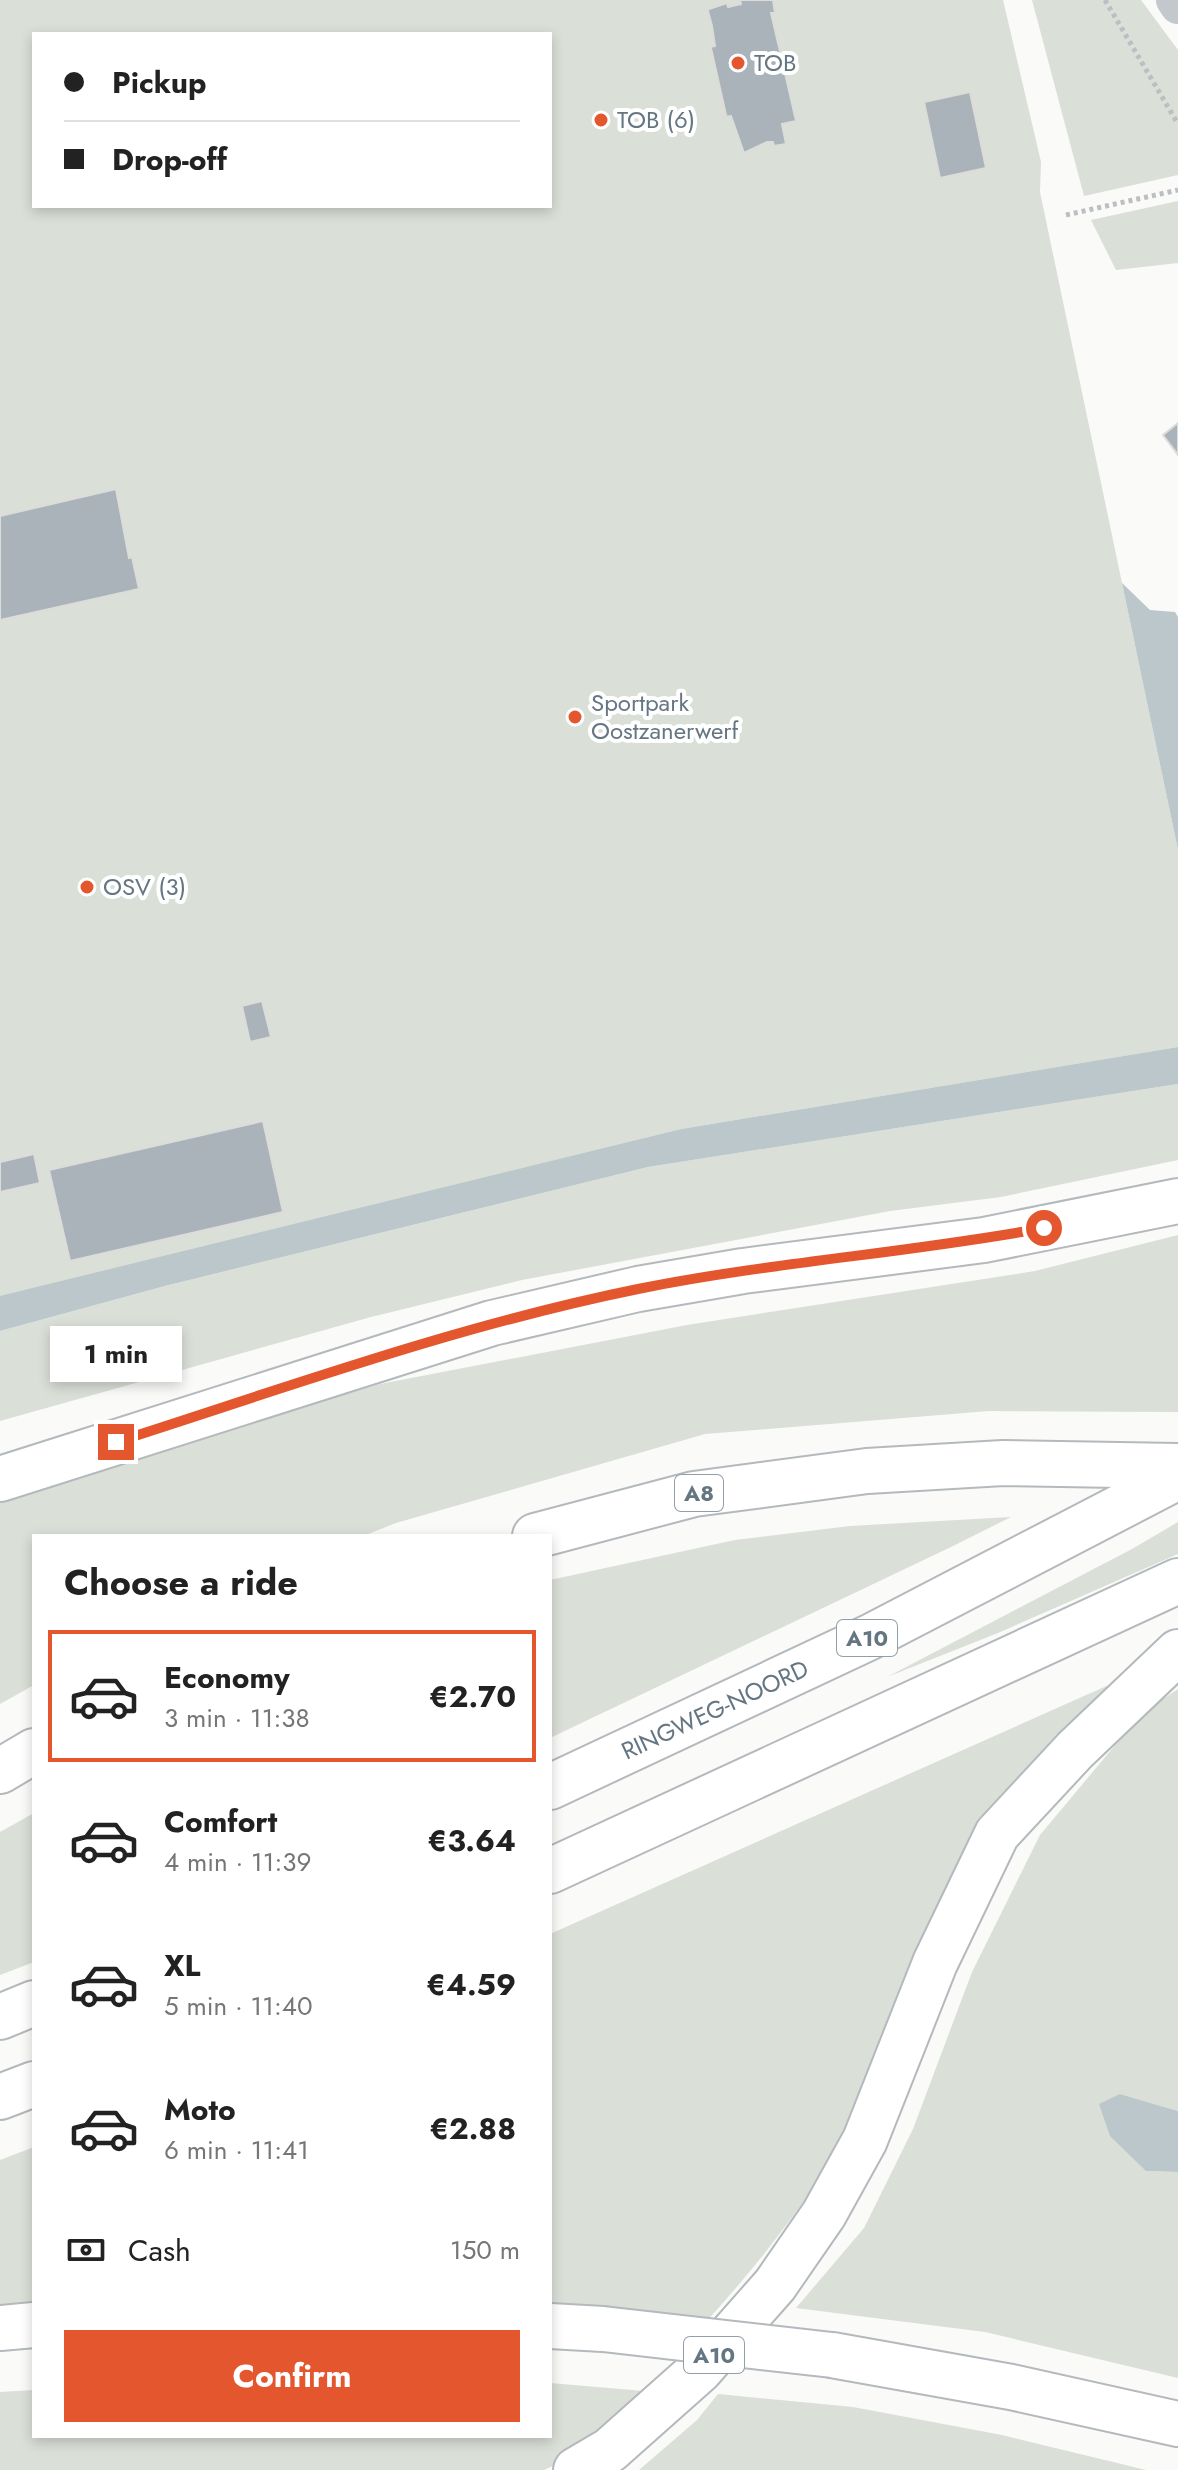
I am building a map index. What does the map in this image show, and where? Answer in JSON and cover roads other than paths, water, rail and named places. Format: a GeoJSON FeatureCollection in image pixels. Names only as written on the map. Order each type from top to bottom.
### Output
{"type":"FeatureCollection","features":[{"type":"Feature","properties":{"kind":"highway"},"geometry":{"type":"LineString","coordinates":[[0,1479],[492,1323],[638,1289],[743,1271],[984,1240],[1178,1201]]}},
{"type":"Feature","properties":{"kind":"highway","name":"A8"},"geometry":{"type":"LineString","coordinates":[[543,1534],[694,1494],[867,1471],[1003,1463],[1178,1466]]}},
{"type":"Feature","properties":{"kind":"highway","name":"RINGWEG-NOORD"},"geometry":{"type":"LineString","coordinates":[[552,1786],[870,1637],[1178,1477]]}},
{"type":"Feature","properties":{"kind":"highway"},"geometry":{"type":"LineString","coordinates":[[552,1870],[1178,1581]]}},
{"type":"Feature","properties":{"kind":"highway","name":"A10"},"geometry":{"type":"LineString","coordinates":[[576,2470],[610,2450],[700,2370],[775,2285],[824,2214],[865,2140],[935,1963],[997,1834],[1056,1769],[1178,1652]]}},
{"type":"Feature","properties":{"kind":"highway"},"geometry":{"type":"LineString","coordinates":[[0,1771],[32,1752]]}},
{"type":"Feature","properties":{"kind":"highway"},"geometry":{"type":"LineString","coordinates":[[0,2017],[32,2004]]}},
{"type":"Feature","properties":{"kind":"highway"},"geometry":{"type":"LineString","coordinates":[[0,2097],[32,2085]]}},
{"type":"Feature","properties":{"kind":"highway"},"geometry":{"type":"LineString","coordinates":[[0,2328],[32,2325]]}},
{"type":"Feature","properties":{"kind":"highway","name":"A10"},"geometry":{"type":"LineString","coordinates":[[552,2326],[832,2355],[1011,2387],[1178,2424]]}},
{"type":"Feature","properties":{"kind":"street"},"geometry":{"type":"LineString","coordinates":[[1174,0],[1178,6]]}},
{"type":"Feature","properties":{"kind":"place","name":"TOB"},"geometry":{"type":"Point","coordinates":[738,63]}},
{"type":"Feature","properties":{"kind":"place","name":"TOB (6)"},"geometry":{"type":"Point","coordinates":[601,120]}},
{"type":"Feature","properties":{"kind":"place","name":"Sportpark Oostzanerwerf"},"geometry":{"type":"Point","coordinates":[575,717]}},
{"type":"Feature","properties":{"kind":"place","name":"OSV (3)"},"geometry":{"type":"Point","coordinates":[87,887]}}]}
